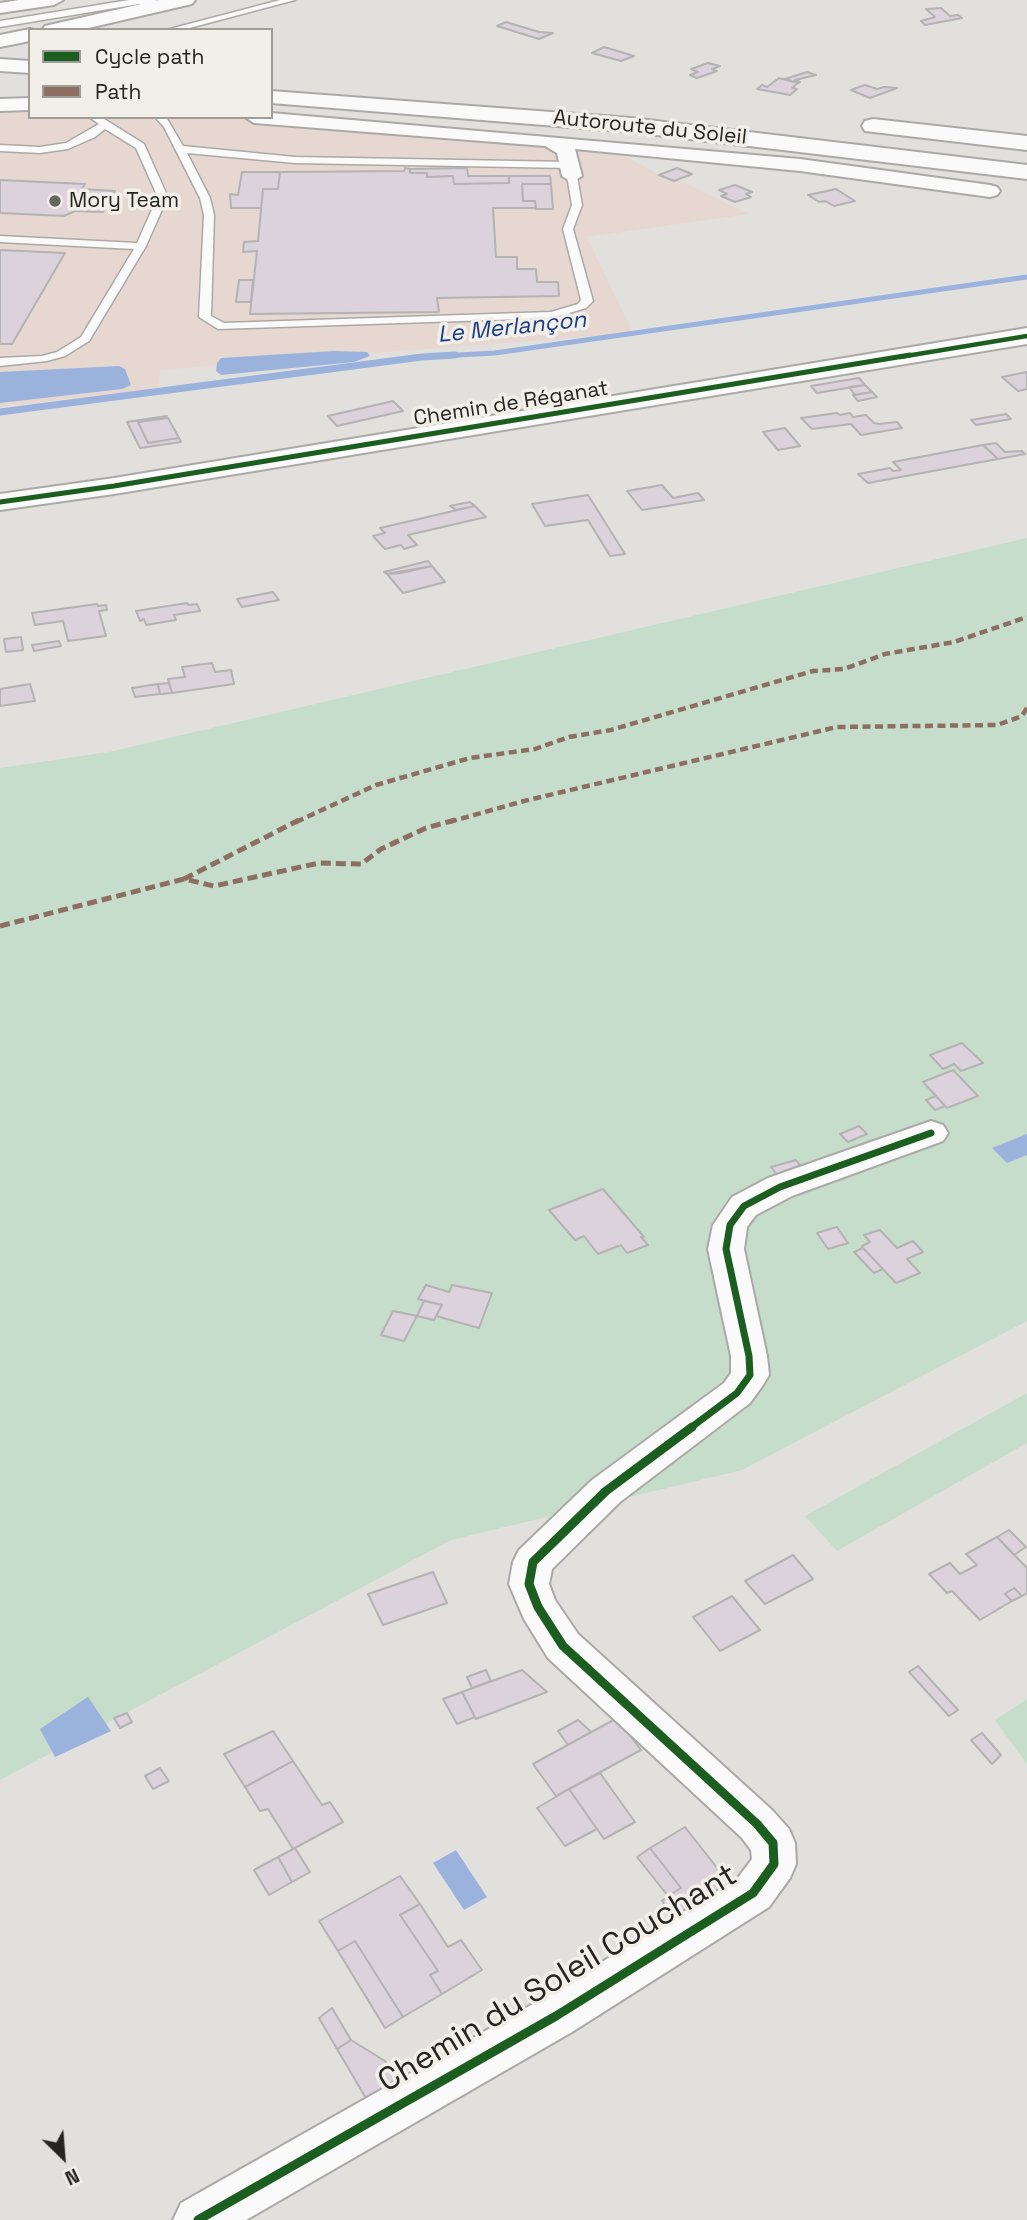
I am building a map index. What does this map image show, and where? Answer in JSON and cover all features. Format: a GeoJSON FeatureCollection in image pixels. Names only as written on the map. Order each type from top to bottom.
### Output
{"type":"FeatureCollection","features":[{"type":"Feature","properties":{"kind":"main road"},"geometry":{"type":"LineString","coordinates":[[61,28],[175,2]]}},
{"type":"Feature","properties":{"kind":"main road"},"geometry":{"type":"LineString","coordinates":[[0,41],[28,35]]}},
{"type":"Feature","properties":{"kind":"main road"},"geometry":{"type":"LineString","coordinates":[[0,66],[28,67]]}},
{"type":"Feature","properties":{"kind":"main road"},"geometry":{"type":"LineString","coordinates":[[273,78],[401,86]]}},
{"type":"Feature","properties":{"kind":"main road"},"geometry":{"type":"LineString","coordinates":[[0,84],[27,98]]}},
{"type":"Feature","properties":{"kind":"main road","name":"Autoroute du Soleil"},"geometry":{"type":"LineString","coordinates":[[273,97],[631,125],[1027,172]]}},
{"type":"Feature","properties":{"kind":"main road"},"geometry":{"type":"LineString","coordinates":[[849,123],[1027,142]]}},
{"type":"Feature","properties":{"kind":"main road","name":"Chemin de Réganat"},"geometry":{"type":"LineString","coordinates":[[0,502],[169,477],[1027,336]]}},
{"type":"Feature","properties":{"kind":"street"},"geometry":{"type":"LineString","coordinates":[[0,8],[54,0]]}},
{"type":"Feature","properties":{"kind":"street"},"geometry":{"type":"LineString","coordinates":[[0,103],[27,98]]}},
{"type":"Feature","properties":{"kind":"street"},"geometry":{"type":"LineString","coordinates":[[273,119],[800,165],[990,191]]}},
{"type":"Feature","properties":{"kind":"street"},"geometry":{"type":"LineString","coordinates":[[549,141],[564,147],[571,170]]}},
{"type":"Feature","properties":{"kind":"street","name":"Chemin du Soleil Couchant"},"geometry":{"type":"LineString","coordinates":[[198,2220],[567,2009],[753,1893],[775,1864],[774,1843],[757,1824],[564,1646],[538,1607],[529,1584],[533,1562],[606,1491],[737,1393],[750,1375],[750,1356],[726,1249],[730,1225],[744,1206],[780,1187],[931,1133]]}},
{"type":"Feature","properties":{"kind":"lane"},"geometry":{"type":"LineString","coordinates":[[178,28],[291,0]]}},
{"type":"Feature","properties":{"kind":"lane"},"geometry":{"type":"LineString","coordinates":[[0,24],[139,1],[175,2]]}},
{"type":"Feature","properties":{"kind":"lane"},"geometry":{"type":"LineString","coordinates":[[0,362],[43,359],[76,346],[85,339],[141,246],[160,203],[161,192],[140,146],[97,119]]}},
{"type":"Feature","properties":{"kind":"lane"},"geometry":{"type":"LineString","coordinates":[[162,119],[181,149],[205,198],[209,215],[205,317],[222,327],[552,315],[582,306],[587,301],[568,229],[577,205],[571,170],[295,160],[181,149]]}},
{"type":"Feature","properties":{"kind":"lane"},"geometry":{"type":"LineString","coordinates":[[0,148],[40,150],[68,146],[91,135],[105,124]]}},
{"type":"Feature","properties":{"kind":"lane"},"geometry":{"type":"LineString","coordinates":[[0,239],[141,246]]}},
{"type":"Feature","properties":{"kind":"shaded area"},"geometry":{"type":"Polygon","coordinates":[[[0,107],[28,108],[28,119],[254,119],[367,127],[617,152],[674,182],[679,180],[749,214],[587,237],[633,333],[160,370],[159,388],[0,407],[0,107]]]}},
{"type":"Feature","properties":{"kind":"green space"},"geometry":{"type":"Polygon","coordinates":[[[1027,538],[1027,1321],[742,1470],[451,1540],[0,1780],[0,768],[109,752],[1027,538]]]}},
{"type":"Feature","properties":{"kind":"green space"},"geometry":{"type":"Polygon","coordinates":[[[1027,1393],[1027,1443],[837,1551],[805,1516],[1027,1393]]]}},
{"type":"Feature","properties":{"kind":"green space"},"geometry":{"type":"Polygon","coordinates":[[[1027,1699],[1027,1764],[995,1720],[1027,1699]]]}},
{"type":"Feature","properties":{"kind":"water"},"geometry":{"type":"Polygon","coordinates":[[[333,351],[367,352],[370,356],[354,362],[221,375],[216,371],[221,358],[333,351]]]}},
{"type":"Feature","properties":{"kind":"water"},"geometry":{"type":"Polygon","coordinates":[[[119,366],[125,369],[131,385],[122,389],[0,403],[0,372],[119,366]]]}},
{"type":"Feature","properties":{"kind":"water"},"geometry":{"type":"Polygon","coordinates":[[[1027,1134],[1027,1155],[1007,1163],[992,1148],[1027,1134]]]}},
{"type":"Feature","properties":{"kind":"water"},"geometry":{"type":"Polygon","coordinates":[[[88,1697],[111,1731],[55,1757],[40,1729],[88,1697]]]}},
{"type":"Feature","properties":{"kind":"water"},"geometry":{"type":"Polygon","coordinates":[[[456,1850],[487,1897],[464,1910],[433,1863],[456,1850]]]}},
{"type":"Feature","properties":{"kind":"building"},"geometry":{"type":"Polygon","coordinates":[[[941,8],[950,16],[958,15],[962,18],[925,25],[921,21],[935,17],[926,9],[941,8]]]}},
{"type":"Feature","properties":{"kind":"building"},"geometry":{"type":"Polygon","coordinates":[[[506,22],[539,32],[553,33],[539,39],[497,26],[506,22]]]}},
{"type":"Feature","properties":{"kind":"building"},"geometry":{"type":"Polygon","coordinates":[[[604,47],[634,56],[621,61],[592,53],[604,47]]]}},
{"type":"Feature","properties":{"kind":"building"},"geometry":{"type":"Polygon","coordinates":[[[708,63],[720,66],[712,69],[717,71],[697,78],[690,75],[698,72],[691,69],[708,63]]]}},
{"type":"Feature","properties":{"kind":"building"},"geometry":{"type":"Polygon","coordinates":[[[807,72],[816,75],[795,80],[800,82],[798,83],[785,79],[807,72]]]}},
{"type":"Feature","properties":{"kind":"building"},"geometry":{"type":"Polygon","coordinates":[[[779,78],[798,83],[792,88],[797,89],[790,95],[757,89],[762,85],[767,87],[779,78]]]}},
{"type":"Feature","properties":{"kind":"building"},"geometry":{"type":"Polygon","coordinates":[[[865,85],[877,89],[897,88],[870,98],[851,90],[865,85]]]}},
{"type":"Feature","properties":{"kind":"building"},"geometry":{"type":"Polygon","coordinates":[[[405,168],[410,169],[410,173],[427,173],[427,177],[453,176],[454,184],[509,183],[509,176],[550,176],[551,184],[522,184],[523,201],[535,201],[536,208],[493,208],[496,257],[517,257],[517,269],[536,269],[537,282],[558,282],[559,296],[437,298],[439,312],[250,314],[257,251],[243,252],[244,242],[258,241],[263,189],[278,189],[280,172],[404,171],[405,168]]]}},
{"type":"Feature","properties":{"kind":"building"},"geometry":{"type":"Polygon","coordinates":[[[467,168],[468,176],[509,176],[509,183],[454,184],[453,176],[427,177],[427,173],[410,173],[410,169],[467,168]]]}},
{"type":"Feature","properties":{"kind":"building"},"geometry":{"type":"Polygon","coordinates":[[[677,168],[692,174],[674,181],[659,175],[677,168]]]}},
{"type":"Feature","properties":{"kind":"building"},"geometry":{"type":"Polygon","coordinates":[[[242,172],[280,172],[278,189],[263,189],[261,208],[231,208],[230,194],[238,195],[242,172]]]}},
{"type":"Feature","properties":{"kind":"building","name":"Mory Team"},"geometry":{"type":"Polygon","coordinates":[[[0,180],[85,184],[82,189],[115,191],[103,212],[75,211],[64,216],[0,213],[0,180]]]}},
{"type":"Feature","properties":{"kind":"building"},"geometry":{"type":"Polygon","coordinates":[[[522,184],[551,184],[553,209],[536,209],[535,201],[523,201],[522,184]]]}},
{"type":"Feature","properties":{"kind":"building"},"geometry":{"type":"Polygon","coordinates":[[[735,185],[752,192],[746,194],[751,197],[735,202],[721,196],[727,194],[719,190],[735,185]]]}},
{"type":"Feature","properties":{"kind":"building"},"geometry":{"type":"Polygon","coordinates":[[[836,189],[855,201],[834,206],[825,201],[819,202],[808,195],[836,189]]]}},
{"type":"Feature","properties":{"kind":"building"},"geometry":{"type":"Polygon","coordinates":[[[0,250],[65,253],[12,344],[0,344],[0,250]]]}},
{"type":"Feature","properties":{"kind":"building"},"geometry":{"type":"Polygon","coordinates":[[[239,280],[253,280],[251,302],[236,302],[239,280]]]}},
{"type":"Feature","properties":{"kind":"building"},"geometry":{"type":"Polygon","coordinates":[[[1027,372],[1027,389],[1018,391],[1002,377],[1027,372]]]}},
{"type":"Feature","properties":{"kind":"building"},"geometry":{"type":"Polygon","coordinates":[[[859,378],[865,385],[817,393],[811,386],[859,378]]]}},
{"type":"Feature","properties":{"kind":"building"},"geometry":{"type":"Polygon","coordinates":[[[865,385],[872,392],[855,395],[849,387],[865,385]]]}},
{"type":"Feature","properties":{"kind":"building"},"geometry":{"type":"Polygon","coordinates":[[[872,392],[877,397],[858,401],[853,395],[872,392]]]}},
{"type":"Feature","properties":{"kind":"building"},"geometry":{"type":"Polygon","coordinates":[[[393,401],[403,411],[337,426],[328,416],[393,401]]]}},
{"type":"Feature","properties":{"kind":"building"},"geometry":{"type":"Polygon","coordinates":[[[850,413],[853,417],[866,415],[879,424],[897,422],[902,428],[861,435],[851,424],[812,429],[801,418],[850,413]]]}},
{"type":"Feature","properties":{"kind":"building"},"geometry":{"type":"Polygon","coordinates":[[[1006,414],[1011,419],[976,425],[971,420],[1006,414]]]}},
{"type":"Feature","properties":{"kind":"building"},"geometry":{"type":"Polygon","coordinates":[[[167,416],[138,422],[148,443],[179,438],[181,442],[140,448],[127,422],[167,416]]]}},
{"type":"Feature","properties":{"kind":"building"},"geometry":{"type":"Polygon","coordinates":[[[168,418],[179,438],[148,443],[138,422],[168,418]]]}},
{"type":"Feature","properties":{"kind":"building"},"geometry":{"type":"Polygon","coordinates":[[[785,428],[800,446],[778,450],[763,432],[785,428]]]}},
{"type":"Feature","properties":{"kind":"building"},"geometry":{"type":"Polygon","coordinates":[[[996,443],[1005,452],[1022,451],[1025,454],[998,459],[983,445],[996,443]]]}},
{"type":"Feature","properties":{"kind":"building"},"geometry":{"type":"Polygon","coordinates":[[[983,445],[998,459],[868,483],[858,474],[890,468],[893,471],[901,470],[893,462],[983,445]]]}},
{"type":"Feature","properties":{"kind":"building"},"geometry":{"type":"Polygon","coordinates":[[[662,485],[673,498],[698,493],[704,500],[642,510],[627,491],[662,485]]]}},
{"type":"Feature","properties":{"kind":"building"},"geometry":{"type":"Polygon","coordinates":[[[588,495],[625,554],[610,556],[588,520],[545,526],[532,504],[588,495]]]}},
{"type":"Feature","properties":{"kind":"building"},"geometry":{"type":"Polygon","coordinates":[[[470,502],[475,506],[456,510],[450,506],[470,502]]]}},
{"type":"Feature","properties":{"kind":"building"},"geometry":{"type":"Polygon","coordinates":[[[475,506],[486,517],[408,535],[417,545],[404,549],[401,545],[385,549],[373,536],[385,533],[380,528],[475,506]]]}},
{"type":"Feature","properties":{"kind":"building"},"geometry":{"type":"Polygon","coordinates":[[[428,561],[432,566],[401,573],[384,572],[428,561]]]}},
{"type":"Feature","properties":{"kind":"building"},"geometry":{"type":"Polygon","coordinates":[[[432,566],[445,582],[403,593],[387,574],[432,566]]]}},
{"type":"Feature","properties":{"kind":"building"},"geometry":{"type":"Polygon","coordinates":[[[273,592],[279,600],[242,607],[237,599],[273,592]]]}},
{"type":"Feature","properties":{"kind":"building"},"geometry":{"type":"Polygon","coordinates":[[[187,603],[197,604],[200,611],[174,615],[176,620],[146,625],[144,619],[140,621],[136,611],[187,603]]]}},
{"type":"Feature","properties":{"kind":"building"},"geometry":{"type":"Polygon","coordinates":[[[106,605],[107,610],[99,611],[106,636],[68,641],[63,621],[35,625],[32,613],[106,605]]]}},
{"type":"Feature","properties":{"kind":"building"},"geometry":{"type":"Polygon","coordinates":[[[21,637],[23,650],[6,652],[4,639],[21,637]]]}},
{"type":"Feature","properties":{"kind":"building"},"geometry":{"type":"Polygon","coordinates":[[[59,641],[61,646],[34,651],[32,645],[59,641]]]}},
{"type":"Feature","properties":{"kind":"building"},"geometry":{"type":"Polygon","coordinates":[[[212,663],[215,672],[231,670],[234,684],[172,693],[168,679],[185,677],[182,667],[212,663]]]}},
{"type":"Feature","properties":{"kind":"building"},"geometry":{"type":"Polygon","coordinates":[[[169,683],[172,693],[160,694],[158,684],[169,683]]]}},
{"type":"Feature","properties":{"kind":"building"},"geometry":{"type":"Polygon","coordinates":[[[30,684],[35,701],[0,706],[0,689],[30,684]]]}},
{"type":"Feature","properties":{"kind":"building"},"geometry":{"type":"Polygon","coordinates":[[[158,684],[160,694],[135,697],[132,688],[158,684]]]}},
{"type":"Feature","properties":{"kind":"building"},"geometry":{"type":"Polygon","coordinates":[[[962,1043],[983,1063],[961,1071],[954,1064],[943,1069],[930,1055],[962,1043]]]}},
{"type":"Feature","properties":{"kind":"building"},"geometry":{"type":"Polygon","coordinates":[[[953,1070],[978,1096],[947,1108],[923,1082],[953,1070]]]}},
{"type":"Feature","properties":{"kind":"building"},"geometry":{"type":"Polygon","coordinates":[[[936,1096],[945,1106],[935,1110],[926,1100],[936,1096]]]}},
{"type":"Feature","properties":{"kind":"building"},"geometry":{"type":"Polygon","coordinates":[[[859,1126],[867,1134],[848,1142],[840,1134],[859,1126]]]}},
{"type":"Feature","properties":{"kind":"building"},"geometry":{"type":"Polygon","coordinates":[[[796,1160],[806,1173],[781,1180],[771,1167],[796,1160]]]}},
{"type":"Feature","properties":{"kind":"building"},"geometry":{"type":"Polygon","coordinates":[[[603,1189],[648,1245],[627,1253],[621,1245],[598,1254],[584,1236],[575,1240],[549,1210],[603,1189]]]}},
{"type":"Feature","properties":{"kind":"building"},"geometry":{"type":"Polygon","coordinates":[[[837,1227],[848,1243],[828,1249],[817,1233],[837,1227]]]}},
{"type":"Feature","properties":{"kind":"building"},"geometry":{"type":"Polygon","coordinates":[[[880,1230],[897,1248],[913,1241],[923,1252],[907,1259],[920,1273],[896,1283],[863,1248],[862,1246],[870,1242],[864,1235],[880,1230]]]}},
{"type":"Feature","properties":{"kind":"building"},"geometry":{"type":"Polygon","coordinates":[[[863,1248],[883,1269],[874,1273],[854,1252],[863,1248]]]}},
{"type":"Feature","properties":{"kind":"building"},"geometry":{"type":"Polygon","coordinates":[[[426,1285],[449,1292],[452,1285],[492,1293],[479,1328],[436,1316],[442,1305],[418,1299],[426,1285]]]}},
{"type":"Feature","properties":{"kind":"building"},"geometry":{"type":"Polygon","coordinates":[[[424,1301],[442,1305],[434,1320],[417,1316],[424,1301]]]}},
{"type":"Feature","properties":{"kind":"building"},"geometry":{"type":"Polygon","coordinates":[[[393,1311],[417,1316],[404,1341],[381,1335],[393,1311]]]}},
{"type":"Feature","properties":{"kind":"building"},"geometry":{"type":"Polygon","coordinates":[[[1009,1530],[1026,1547],[1014,1555],[997,1537],[1009,1530]]]}},
{"type":"Feature","properties":{"kind":"building"},"geometry":{"type":"Polygon","coordinates":[[[997,1537],[1027,1568],[1027,1593],[1022,1596],[1014,1588],[1005,1594],[1012,1601],[980,1620],[952,1591],[947,1593],[929,1574],[950,1563],[960,1574],[977,1565],[966,1554],[997,1537]]]}},
{"type":"Feature","properties":{"kind":"building"},"geometry":{"type":"Polygon","coordinates":[[[793,1555],[813,1579],[765,1604],[745,1581],[793,1555]]]}},
{"type":"Feature","properties":{"kind":"building"},"geometry":{"type":"Polygon","coordinates":[[[433,1572],[447,1603],[383,1625],[368,1594],[433,1572]]]}},
{"type":"Feature","properties":{"kind":"building"},"geometry":{"type":"Polygon","coordinates":[[[1014,1588],[1022,1596],[1012,1601],[1005,1594],[1014,1588]]]}},
{"type":"Feature","properties":{"kind":"building"},"geometry":{"type":"Polygon","coordinates":[[[732,1596],[760,1630],[720,1651],[693,1617],[732,1596]]]}},
{"type":"Feature","properties":{"kind":"building"},"geometry":{"type":"Polygon","coordinates":[[[918,1666],[958,1710],[949,1716],[909,1672],[918,1666]]]}},
{"type":"Feature","properties":{"kind":"building"},"geometry":{"type":"Polygon","coordinates":[[[486,1670],[491,1681],[472,1688],[467,1677],[486,1670]]]}},
{"type":"Feature","properties":{"kind":"building"},"geometry":{"type":"Polygon","coordinates":[[[522,1670],[547,1692],[476,1719],[462,1692],[522,1670]]]}},
{"type":"Feature","properties":{"kind":"building"},"geometry":{"type":"Polygon","coordinates":[[[462,1692],[475,1717],[457,1724],[443,1699],[462,1692]]]}},
{"type":"Feature","properties":{"kind":"building"},"geometry":{"type":"Polygon","coordinates":[[[127,1713],[132,1722],[120,1728],[114,1718],[127,1713]]]}},
{"type":"Feature","properties":{"kind":"building"},"geometry":{"type":"Polygon","coordinates":[[[617,1718],[641,1750],[556,1796],[533,1764],[617,1718]]]}},
{"type":"Feature","properties":{"kind":"building"},"geometry":{"type":"Polygon","coordinates":[[[578,1720],[591,1732],[568,1745],[558,1731],[578,1720]]]}},
{"type":"Feature","properties":{"kind":"building"},"geometry":{"type":"Polygon","coordinates":[[[273,1731],[293,1761],[245,1787],[224,1754],[273,1731]]]}},
{"type":"Feature","properties":{"kind":"building"},"geometry":{"type":"Polygon","coordinates":[[[982,1733],[1001,1755],[992,1764],[971,1740],[982,1733]]]}},
{"type":"Feature","properties":{"kind":"building"},"geometry":{"type":"Polygon","coordinates":[[[293,1761],[322,1805],[330,1802],[343,1822],[293,1849],[268,1809],[260,1811],[245,1787],[293,1761]]]}},
{"type":"Feature","properties":{"kind":"building"},"geometry":{"type":"Polygon","coordinates":[[[160,1768],[169,1781],[153,1789],[145,1776],[160,1768]]]}},
{"type":"Feature","properties":{"kind":"building"},"geometry":{"type":"Polygon","coordinates":[[[600,1773],[635,1822],[604,1839],[569,1789],[600,1773]]]}},
{"type":"Feature","properties":{"kind":"building"},"geometry":{"type":"Polygon","coordinates":[[[569,1789],[597,1829],[565,1846],[537,1808],[569,1789]]]}},
{"type":"Feature","properties":{"kind":"building"},"geometry":{"type":"Polygon","coordinates":[[[685,1827],[725,1878],[727,1888],[684,1917],[668,1896],[681,1888],[650,1848],[685,1827]]]}},
{"type":"Feature","properties":{"kind":"building"},"geometry":{"type":"Polygon","coordinates":[[[295,1848],[310,1872],[292,1882],[278,1857],[295,1848]]]}},
{"type":"Feature","properties":{"kind":"building"},"geometry":{"type":"Polygon","coordinates":[[[650,1848],[681,1888],[668,1896],[637,1857],[650,1848]]]}},
{"type":"Feature","properties":{"kind":"building"},"geometry":{"type":"Polygon","coordinates":[[[278,1857],[292,1882],[269,1895],[254,1870],[278,1857]]]}},
{"type":"Feature","properties":{"kind":"building"},"geometry":{"type":"Polygon","coordinates":[[[400,1876],[420,1904],[400,1915],[438,1971],[430,1975],[442,1994],[403,2017],[355,1941],[338,1951],[319,1921],[400,1876]]]}},
{"type":"Feature","properties":{"kind":"building"},"geometry":{"type":"Polygon","coordinates":[[[668,1896],[684,1917],[678,1922],[662,1901],[668,1896]]]}},
{"type":"Feature","properties":{"kind":"building"},"geometry":{"type":"Polygon","coordinates":[[[420,1904],[448,1947],[461,1940],[482,1970],[442,1994],[430,1975],[438,1971],[400,1915],[420,1904]]]}},
{"type":"Feature","properties":{"kind":"building"},"geometry":{"type":"Polygon","coordinates":[[[355,1941],[403,2017],[385,2028],[338,1951],[355,1941]]]}},
{"type":"Feature","properties":{"kind":"building"},"geometry":{"type":"Polygon","coordinates":[[[332,2008],[351,2040],[337,2049],[319,2018],[332,2008]]]}},
{"type":"Feature","properties":{"kind":"building"},"geometry":{"type":"Polygon","coordinates":[[[351,2040],[385,2061],[403,2094],[374,2112],[337,2049],[351,2040]]]}},
{"type":"Feature","properties":{"kind":"waterway","name":"Le Merlançon"},"geometry":{"type":"LineString","coordinates":[[423,357],[495,353],[1027,277]]}},
{"type":"Feature","properties":{"kind":"waterway","name":"Le Merlançon"},"geometry":{"type":"LineString","coordinates":[[0,412],[422,357],[455,355]]}},
{"type":"Feature","properties":{"kind":"marked path"},"geometry":{"type":"LineString","coordinates":[[184,879],[305,817],[376,785],[470,758],[535,749],[569,737],[611,730],[813,671],[844,669],[885,654],[954,642],[1027,617]]}},
{"type":"Feature","properties":{"kind":"marked path"},"geometry":{"type":"LineString","coordinates":[[0,926],[184,879],[214,886],[319,863],[361,864],[381,849],[426,828],[524,801],[837,727],[997,725],[1022,716],[1027,708]]}},
{"type":"Feature","properties":{"kind":"cycle path"},"geometry":{"type":"LineString","coordinates":[[0,502],[114,486],[1027,336]]}},
{"type":"Feature","properties":{"kind":"cycle path"},"geometry":{"type":"LineString","coordinates":[[198,2220],[556,2016],[753,1893],[774,1864],[773,1843],[757,1824],[563,1646],[538,1607],[529,1584],[533,1562],[606,1491],[737,1393],[750,1375],[749,1356],[726,1249],[730,1225],[744,1206],[780,1187],[931,1133]]}},
{"type":"Feature","properties":{"kind":"place","name":"Mory Team"},"geometry":{"type":"Point","coordinates":[55,201]}}]}
